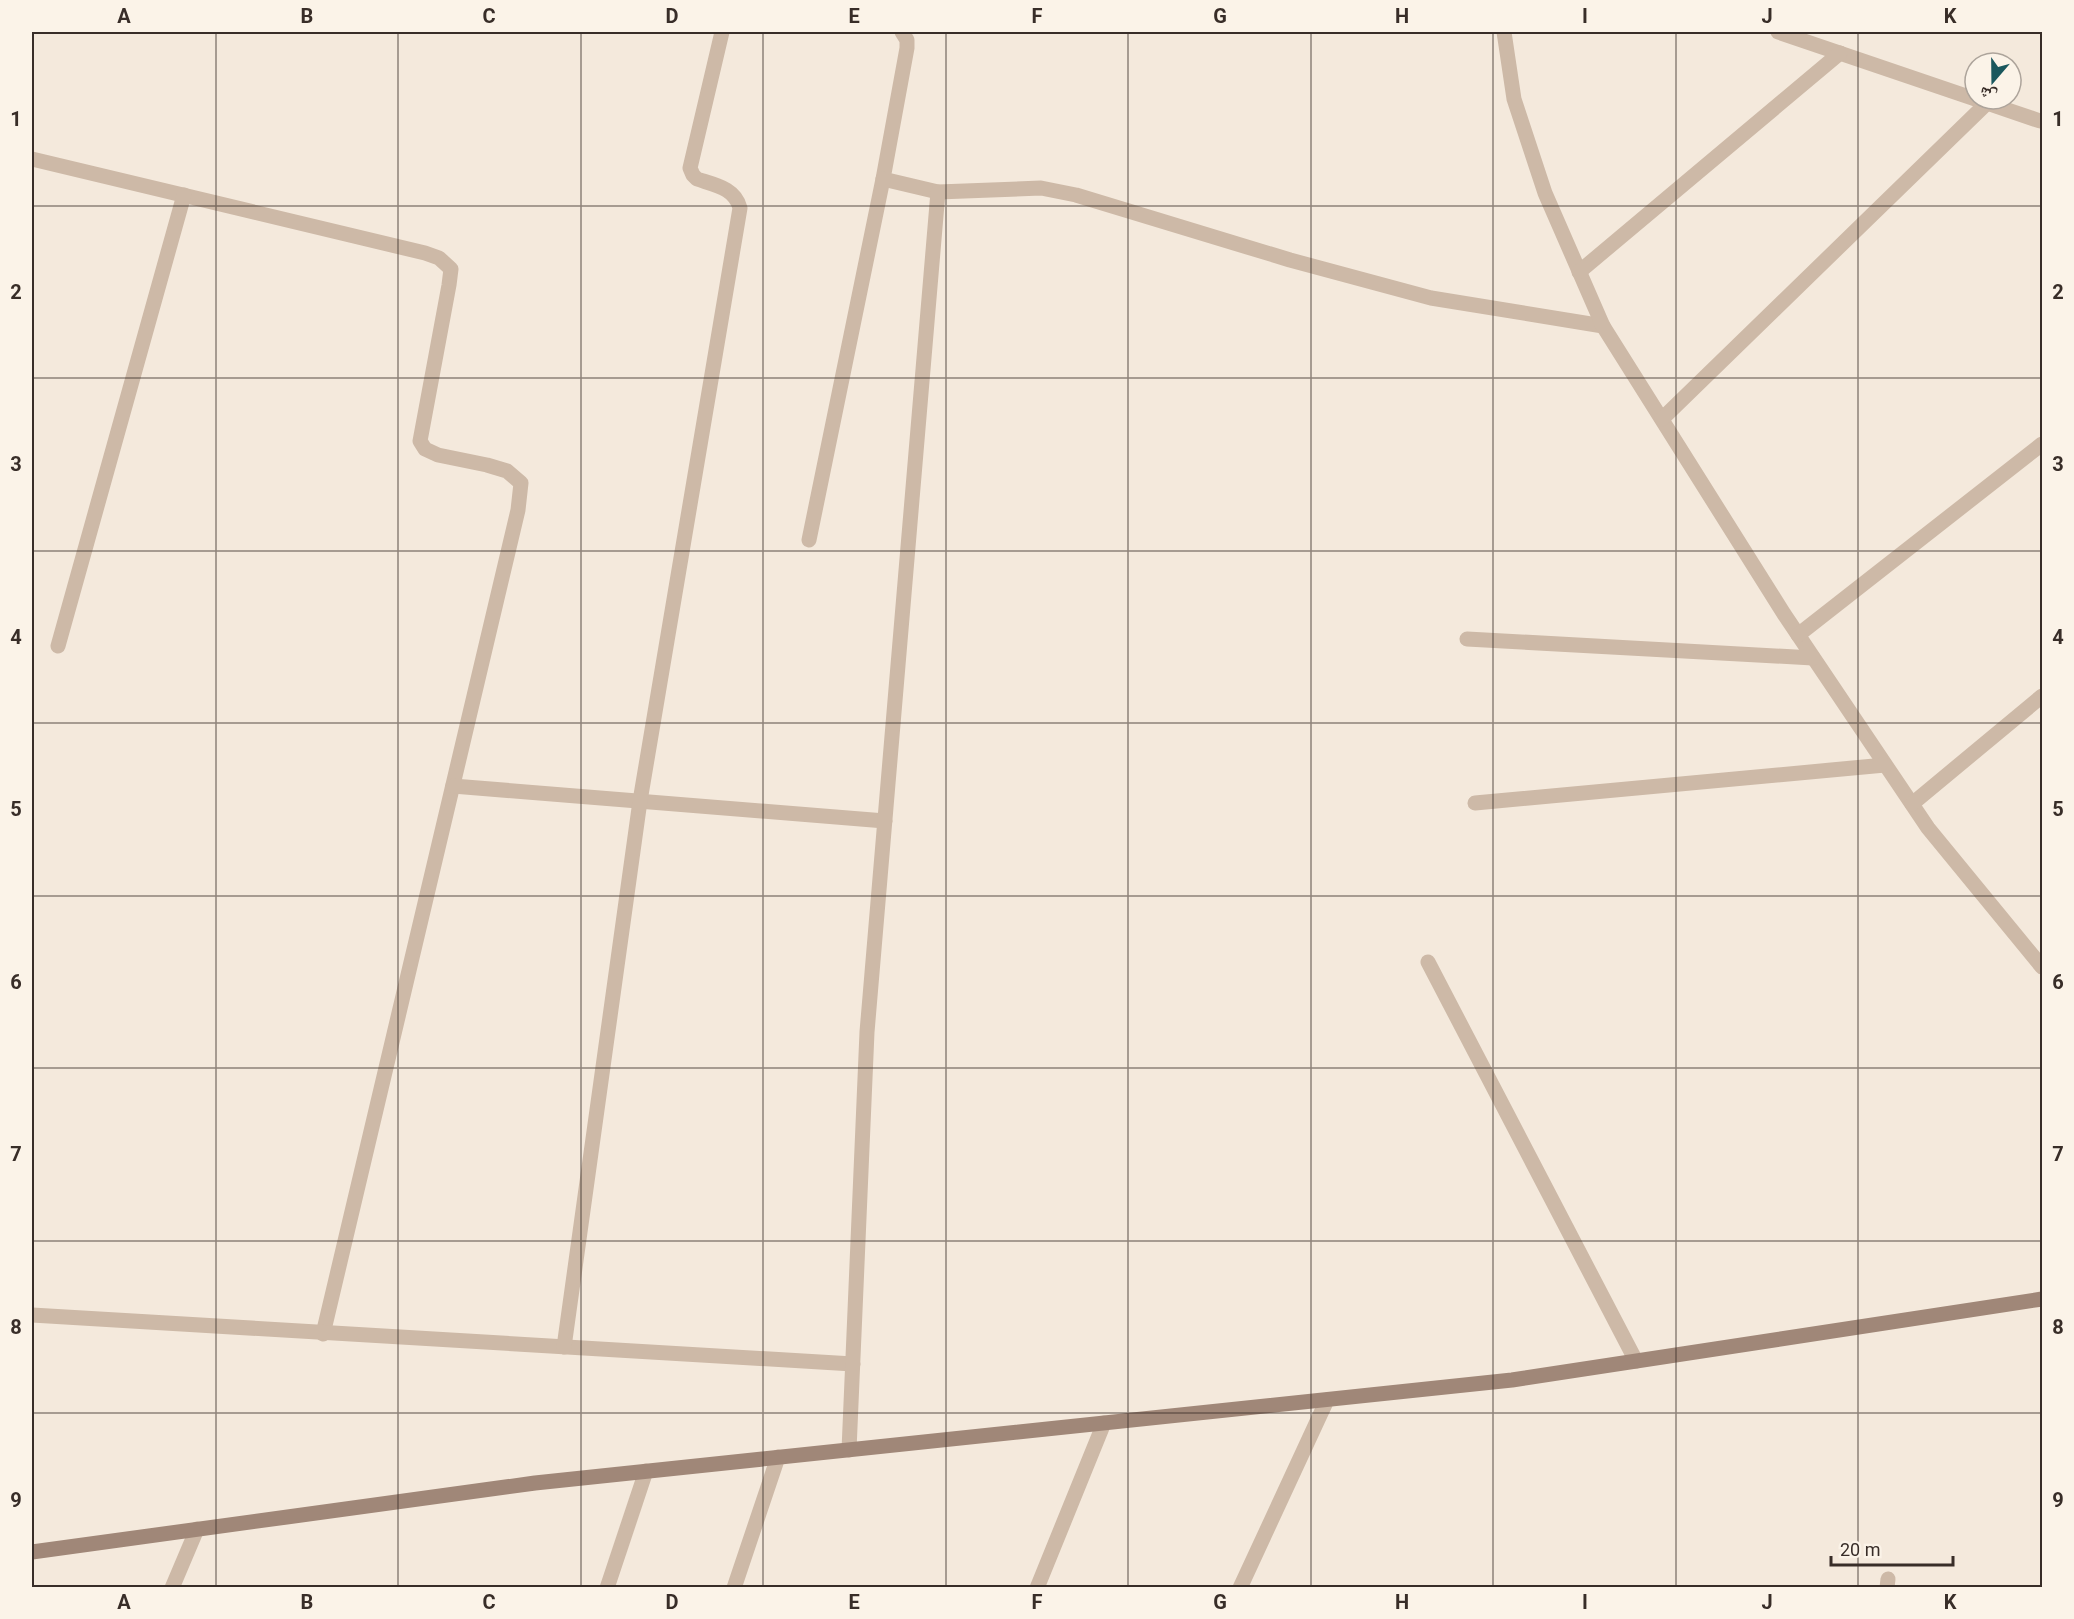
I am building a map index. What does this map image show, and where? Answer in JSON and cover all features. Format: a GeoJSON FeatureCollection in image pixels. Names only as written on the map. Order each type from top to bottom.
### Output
{"type":"FeatureCollection","features":[{"type":"Feature","properties":{"kind":"street"},"geometry":{"type":"LineString","coordinates":[[564,1347],[640,801],[740,208],[738,199],[732,192],[697,179],[690,168],[722,32]]}},
{"type":"Feature","properties":{"kind":"street"},"geometry":{"type":"LineString","coordinates":[[808,540],[883,179],[907,48],[907,40],[902,32]]}},
{"type":"Feature","properties":{"kind":"street"},"geometry":{"type":"LineString","coordinates":[[1504,32],[1514,99],[1545,193],[1603,326],[1798,635],[1928,828],[2043,967]]}},
{"type":"Feature","properties":{"kind":"street"},"geometry":{"type":"LineString","coordinates":[[1778,32],[1963,95]]}},
{"type":"Feature","properties":{"kind":"street"},"geometry":{"type":"LineString","coordinates":[[1579,272],[1840,53]]}},
{"type":"Feature","properties":{"kind":"street"},"geometry":{"type":"LineString","coordinates":[[1662,419],[1968,111]]}},
{"type":"Feature","properties":{"kind":"street"},"geometry":{"type":"LineString","coordinates":[[2011,111],[2040,121]]}},
{"type":"Feature","properties":{"kind":"street"},"geometry":{"type":"LineString","coordinates":[[32,159],[439,258],[451,269],[420,441],[425,449],[438,455],[507,471],[521,483],[519,510],[323,1334]]}},
{"type":"Feature","properties":{"kind":"street"},"geometry":{"type":"LineString","coordinates":[[883,179],[938,192],[1041,188],[1077,195],[1290,260],[1431,298],[1603,326]]}},
{"type":"Feature","properties":{"kind":"street"},"geometry":{"type":"LineString","coordinates":[[849,1450],[867,1032],[938,192]]}},
{"type":"Feature","properties":{"kind":"street"},"geometry":{"type":"LineString","coordinates":[[58,646],[184,195]]}},
{"type":"Feature","properties":{"kind":"street"},"geometry":{"type":"LineString","coordinates":[[1798,635],[2043,444]]}},
{"type":"Feature","properties":{"kind":"street"},"geometry":{"type":"LineString","coordinates":[[1467,639],[1813,658]]}},
{"type":"Feature","properties":{"kind":"street"},"geometry":{"type":"LineString","coordinates":[[1912,804],[2043,696]]}},
{"type":"Feature","properties":{"kind":"street"},"geometry":{"type":"LineString","coordinates":[[1475,803],[1885,765]]}},
{"type":"Feature","properties":{"kind":"street"},"geometry":{"type":"LineString","coordinates":[[453,786],[885,821]]}},
{"type":"Feature","properties":{"kind":"street"},"geometry":{"type":"LineString","coordinates":[[1428,962],[1636,1361]]}},
{"type":"Feature","properties":{"kind":"street"},"geometry":{"type":"LineString","coordinates":[[32,1552],[535,1483],[1512,1380],[2043,1299]]}},
{"type":"Feature","properties":{"kind":"street"},"geometry":{"type":"LineString","coordinates":[[32,1315],[853,1364]]}},
{"type":"Feature","properties":{"kind":"street"},"geometry":{"type":"LineString","coordinates":[[1240,1587],[1327,1400]]}},
{"type":"Feature","properties":{"kind":"street"},"geometry":{"type":"LineString","coordinates":[[1037,1587],[1104,1423]]}},
{"type":"Feature","properties":{"kind":"street"},"geometry":{"type":"LineString","coordinates":[[734,1587],[778,1457]]}},
{"type":"Feature","properties":{"kind":"street"},"geometry":{"type":"LineString","coordinates":[[606,1587],[646,1471]]}},
{"type":"Feature","properties":{"kind":"street"},"geometry":{"type":"LineString","coordinates":[[172,1587],[197,1529]]}}]}
